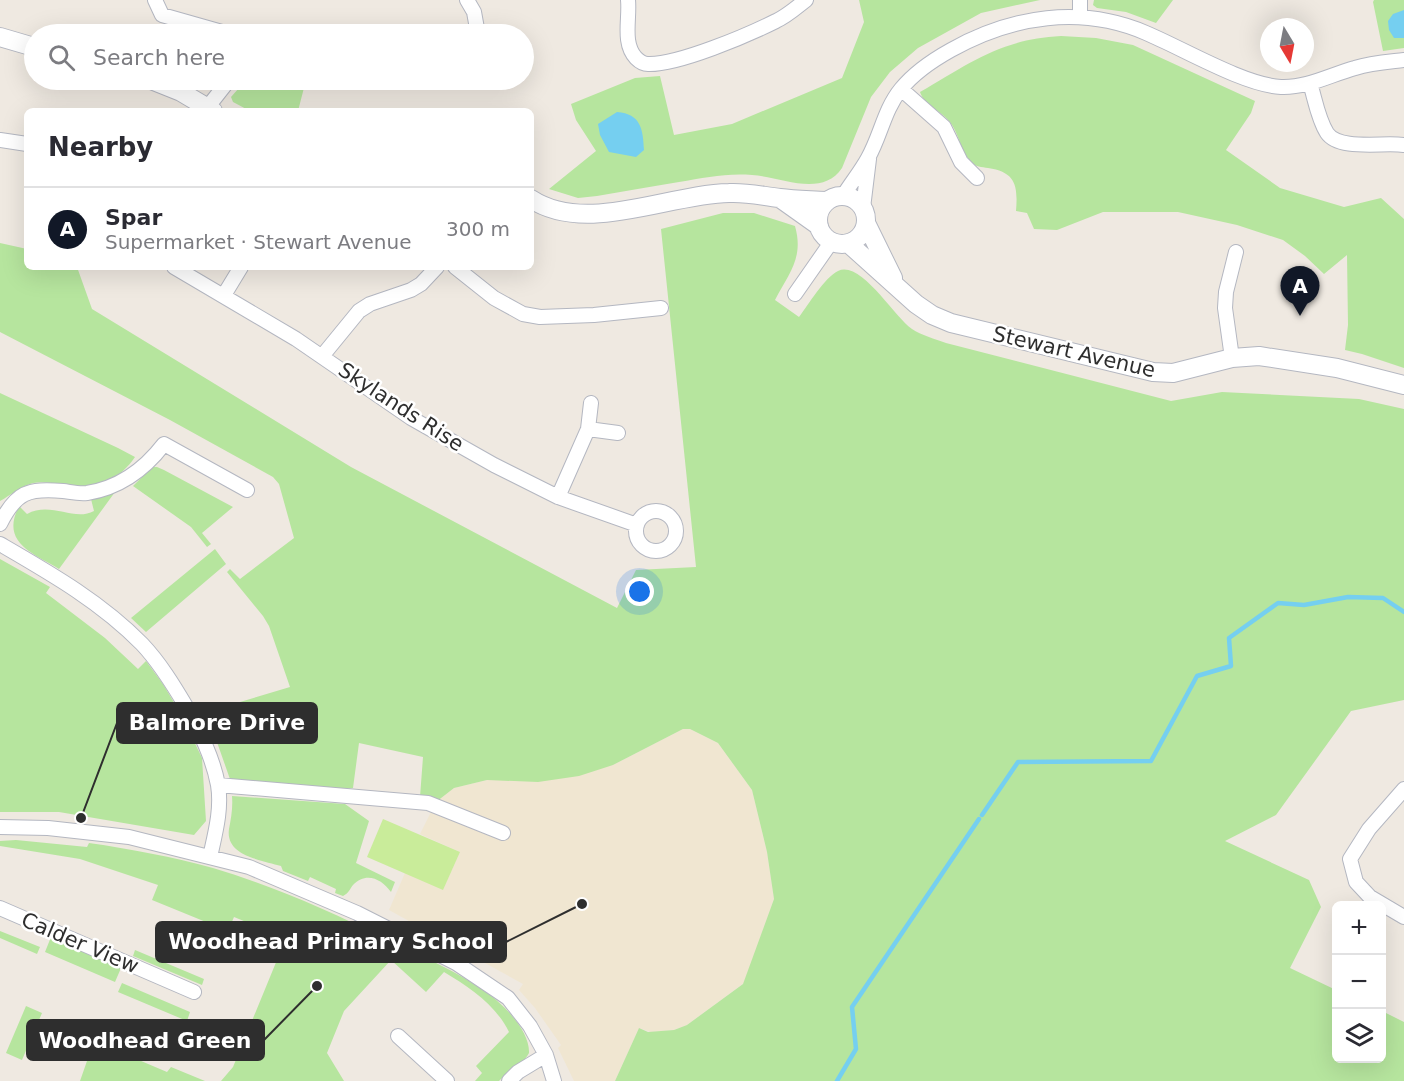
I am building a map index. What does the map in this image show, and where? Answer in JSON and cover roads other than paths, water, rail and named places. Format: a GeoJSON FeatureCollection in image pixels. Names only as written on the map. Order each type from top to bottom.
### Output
{"type":"FeatureCollection","features":[{"type":"Feature","properties":{"kind":"street"},"geometry":{"type":"LineString","coordinates":[[155,0],[162,15],[194,24]]}},
{"type":"Feature","properties":{"kind":"street"},"geometry":{"type":"LineString","coordinates":[[467,0],[474,12],[476,24]]}},
{"type":"Feature","properties":{"kind":"street"},"geometry":{"type":"LineString","coordinates":[[627,0],[629,44],[638,61],[646,65],[690,56],[764,27],[806,0]]}},
{"type":"Feature","properties":{"kind":"street"},"geometry":{"type":"LineString","coordinates":[[1080,0],[1080,17]]}},
{"type":"Feature","properties":{"kind":"street"},"geometry":{"type":"LineString","coordinates":[[779,198],[819,226],[825,237],[840,242],[857,239],[863,232],[869,157],[881,122],[901,89],[917,73],[941,56],[993,29],[1042,18],[1080,17],[1127,25],[1242,76],[1265,85],[1282,87],[1310,83],[1375,63],[1404,60]]}},
{"type":"Feature","properties":{"kind":"street"},"geometry":{"type":"LineString","coordinates":[[0,37],[24,44]]}},
{"type":"Feature","properties":{"kind":"street"},"geometry":{"type":"LineString","coordinates":[[1310,83],[1326,131],[1331,138],[1349,144],[1404,145]]}},
{"type":"Feature","properties":{"kind":"street"},"geometry":{"type":"LineString","coordinates":[[901,89],[944,126],[962,162],[977,178]]}},
{"type":"Feature","properties":{"kind":"street"},"geometry":{"type":"LineString","coordinates":[[176,90],[207,108]]}},
{"type":"Feature","properties":{"kind":"street"},"geometry":{"type":"LineString","coordinates":[[211,108],[223,90]]}},
{"type":"Feature","properties":{"kind":"street"},"geometry":{"type":"LineString","coordinates":[[0,140],[24,144]]}},
{"type":"Feature","properties":{"kind":"street"},"geometry":{"type":"LineString","coordinates":[[819,226],[819,212],[834,199],[869,157]]}},
{"type":"Feature","properties":{"kind":"street"},"geometry":{"type":"LineString","coordinates":[[534,201],[574,215],[598,214],[718,193],[754,193],[779,198],[852,198],[865,215]]}},
{"type":"Feature","properties":{"kind":"street","name":"Stewart Avenue"},"geometry":{"type":"LineString","coordinates":[[865,215],[897,284]]}},
{"type":"Feature","properties":{"kind":"street"},"geometry":{"type":"LineString","coordinates":[[795,294],[840,242]]}},
{"type":"Feature","properties":{"kind":"street","name":"Stewart Avenue"},"geometry":{"type":"LineString","coordinates":[[840,242],[897,284],[916,304],[932,315],[951,323],[1135,368],[1173,373],[1232,358],[1259,356],[1293,360],[1404,385]]}},
{"type":"Feature","properties":{"kind":"street"},"geometry":{"type":"LineString","coordinates":[[1232,358],[1225,308],[1227,286],[1236,252]]}},
{"type":"Feature","properties":{"kind":"street","name":"Skylands Rise"},"geometry":{"type":"LineString","coordinates":[[179,270],[323,356],[411,418],[494,465],[558,497],[637,525]]}},
{"type":"Feature","properties":{"kind":"street"},"geometry":{"type":"LineString","coordinates":[[224,295],[239,270]]}},
{"type":"Feature","properties":{"kind":"street"},"geometry":{"type":"LineString","coordinates":[[323,356],[334,338],[359,311],[370,304],[411,290],[421,284],[434,270]]}},
{"type":"Feature","properties":{"kind":"street"},"geometry":{"type":"LineString","coordinates":[[459,270],[494,298],[522,314],[540,317],[594,315],[661,308]]}},
{"type":"Feature","properties":{"kind":"street"},"geometry":{"type":"LineString","coordinates":[[558,497],[588,429],[591,403]]}},
{"type":"Feature","properties":{"kind":"street"},"geometry":{"type":"LineString","coordinates":[[588,429],[618,433]]}},
{"type":"Feature","properties":{"kind":"street"},"geometry":{"type":"LineString","coordinates":[[0,524],[10,505],[18,497],[34,491],[84,493],[108,488],[136,473],[164,444],[247,490]]}},
{"type":"Feature","properties":{"kind":"street"},"geometry":{"type":"LineString","coordinates":[[0,544],[91,599],[143,645],[173,684],[198,728],[218,785],[219,813],[210,857]]}},
{"type":"Feature","properties":{"kind":"street"},"geometry":{"type":"LineString","coordinates":[[218,785],[428,803],[503,833]]}},
{"type":"Feature","properties":{"kind":"street"},"geometry":{"type":"LineString","coordinates":[[1404,789],[1370,829],[1350,859],[1356,882],[1370,897],[1404,917]]}},
{"type":"Feature","properties":{"kind":"street"},"geometry":{"type":"LineString","coordinates":[[0,827],[48,828],[129,837],[249,867],[347,909],[456,963],[508,998],[530,1026],[546,1056],[554,1081]]}},
{"type":"Feature","properties":{"kind":"street","name":"Calder View"},"geometry":{"type":"LineString","coordinates":[[0,908],[194,992]]}},
{"type":"Feature","properties":{"kind":"street"},"geometry":{"type":"LineString","coordinates":[[398,1036],[447,1081]]}},
{"type":"Feature","properties":{"kind":"street"},"geometry":{"type":"LineString","coordinates":[[509,1081],[518,1072],[546,1056]]}},
{"type":"Feature","properties":{"kind":"water"},"geometry":{"type":"Polygon","coordinates":[[[1404,10],[1404,38],[1394,38],[1389,30],[1388,21],[1393,14],[1404,10]]]}},
{"type":"Feature","properties":{"kind":"water"},"geometry":{"type":"Polygon","coordinates":[[[617,112],[631,116],[639,124],[643,135],[644,150],[636,157],[609,152],[600,135],[598,124],[617,112]]]}},
{"type":"Feature","properties":{"kind":"waterway"},"geometry":{"type":"LineString","coordinates":[[982,815],[1018,762],[1151,761],[1197,676],[1231,666],[1229,638],[1278,603],[1304,605],[1348,597],[1383,598],[1404,612]]}},
{"type":"Feature","properties":{"kind":"waterway"},"geometry":{"type":"LineString","coordinates":[[837,1081],[856,1049],[852,1007],[979,819]]}},
{"type":"Feature","properties":{"kind":"place","name":"Spar"},"geometry":{"type":"Point","coordinates":[1300,316]}},
{"type":"Feature","properties":{"kind":"place","name":"Balmore Drive"},"geometry":{"type":"Point","coordinates":[81,818]}},
{"type":"Feature","properties":{"kind":"place","name":"Woodhead Primary School"},"geometry":{"type":"Point","coordinates":[582,904]}},
{"type":"Feature","properties":{"kind":"place","name":"Woodhead Green"},"geometry":{"type":"Point","coordinates":[317,986]}}]}
